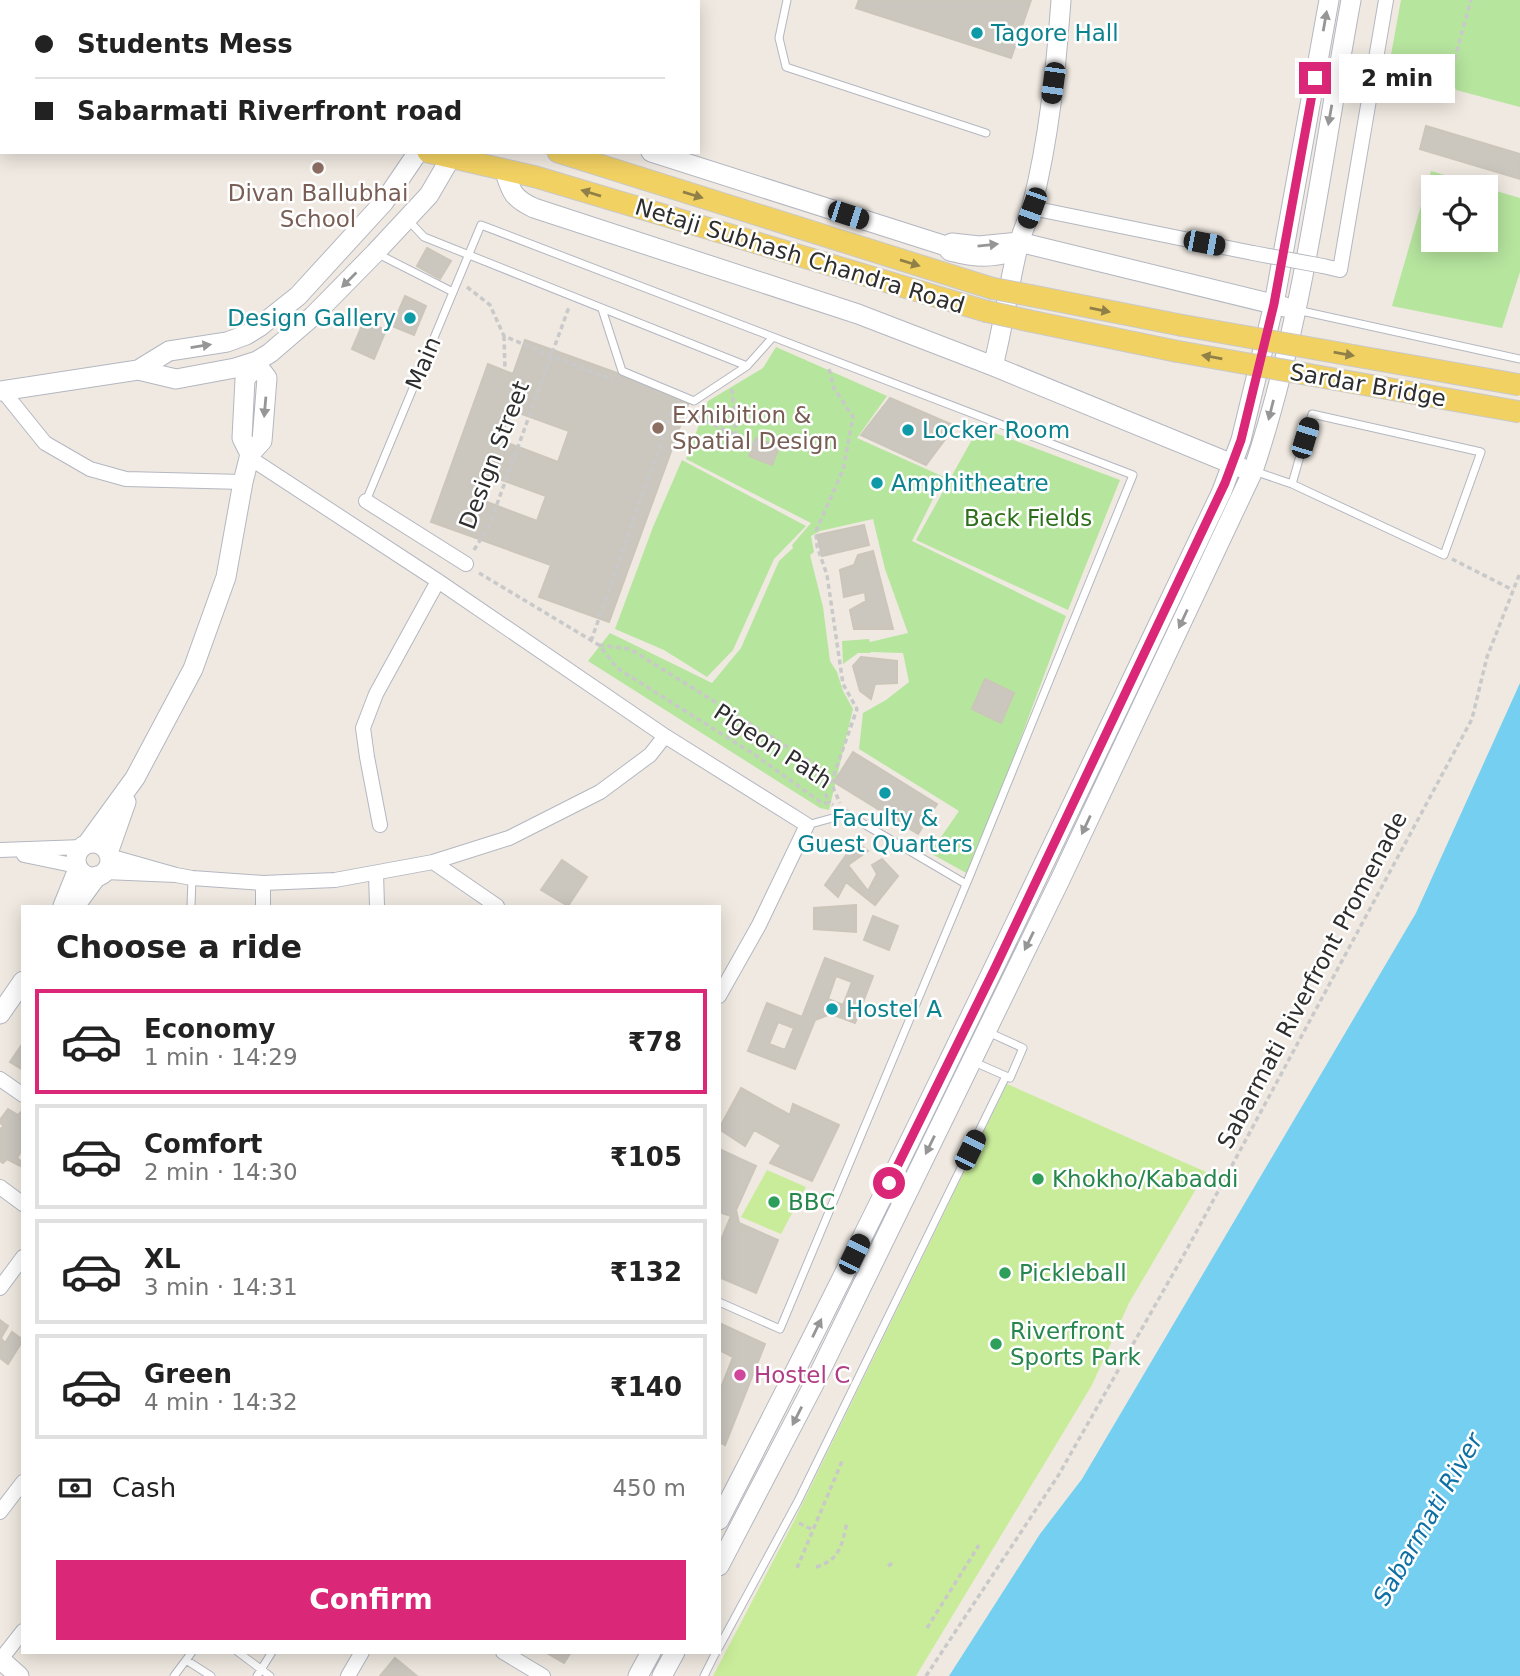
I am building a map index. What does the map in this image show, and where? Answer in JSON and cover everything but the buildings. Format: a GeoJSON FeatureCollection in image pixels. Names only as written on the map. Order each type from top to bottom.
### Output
{"type":"FeatureCollection","features":[{"type":"Feature","properties":{"kind":"main road","name":"Netaji Subhash Chandra Road"},"geometry":{"type":"LineString","coordinates":[[564,154],[991,288],[1180,325]]}},
{"type":"Feature","properties":{"kind":"main road","name":"Netaji Subhash Chandra Road"},"geometry":{"type":"LineString","coordinates":[[452,155],[550,181],[985,310],[1175,351]]}},
{"type":"Feature","properties":{"kind":"main road","name":"Sardar Bridge"},"geometry":{"type":"LineString","coordinates":[[1180,325],[1520,385]]}},
{"type":"Feature","properties":{"kind":"main road","name":"Sardar Bridge"},"geometry":{"type":"LineString","coordinates":[[1175,351],[1520,412]]}},
{"type":"Feature","properties":{"kind":"street"},"geometry":{"type":"LineString","coordinates":[[993,366],[1018,247],[1032,208],[1044,150],[1061,0]]}},
{"type":"Feature","properties":{"kind":"street"},"geometry":{"type":"LineString","coordinates":[[721,1516],[807,1349],[1042,870],[1233,464],[1274,304],[1329,0]]}},
{"type":"Feature","properties":{"kind":"street"},"geometry":{"type":"LineString","coordinates":[[721,1562],[815,1382],[1060,880],[1253,471],[1297,309],[1351,0]]}},
{"type":"Feature","properties":{"kind":"street"},"geometry":{"type":"LineString","coordinates":[[1032,208],[1340,270],[1386,0]]}},
{"type":"Feature","properties":{"kind":"street"},"geometry":{"type":"LineString","coordinates":[[138,370],[169,351],[227,342],[259,327],[298,296],[384,202],[417,154]]}},
{"type":"Feature","properties":{"kind":"street"},"geometry":{"type":"LineString","coordinates":[[657,154],[946,246],[952,243],[1018,247],[1118,267],[1297,309]]}},
{"type":"Feature","properties":{"kind":"street"},"geometry":{"type":"LineString","coordinates":[[452,155],[429,195],[313,316],[257,363],[245,379],[242,438],[250,456],[665,736],[807,825],[759,925],[721,992]]}},
{"type":"Feature","properties":{"kind":"street"},"geometry":{"type":"LineString","coordinates":[[504,169],[516,198],[534,208],[858,314],[1253,471]]}},
{"type":"Feature","properties":{"kind":"street"},"geometry":{"type":"LineString","coordinates":[[246,335],[257,363]]}},
{"type":"Feature","properties":{"kind":"street"},"geometry":{"type":"LineString","coordinates":[[1,391],[138,370],[176,379],[257,363]]}},
{"type":"Feature","properties":{"kind":"street"},"geometry":{"type":"LineString","coordinates":[[1,391],[45,443],[90,469],[127,479],[243,482]]}},
{"type":"Feature","properties":{"kind":"street"},"geometry":{"type":"LineString","coordinates":[[75,905],[135,778],[193,668],[226,577],[250,456]]}},
{"type":"Feature","properties":{"kind":"street"},"geometry":{"type":"LineString","coordinates":[[366,501],[466,564]]}},
{"type":"Feature","properties":{"kind":"street"},"geometry":{"type":"LineString","coordinates":[[380,825],[363,728],[376,694],[438,581]]}},
{"type":"Feature","properties":{"kind":"street"},"geometry":{"type":"LineString","coordinates":[[1,850],[192,878],[263,883],[335,880],[376,873],[433,862],[509,838],[600,792],[650,755],[665,736]]}},
{"type":"Feature","properties":{"kind":"street"},"geometry":{"type":"LineString","coordinates":[[95,865],[76,855],[135,778]]}},
{"type":"Feature","properties":{"kind":"street"},"geometry":{"type":"LineString","coordinates":[[1,850],[85,846]]}},
{"type":"Feature","properties":{"kind":"street"},"geometry":{"type":"LineString","coordinates":[[433,862],[496,905]]}},
{"type":"Feature","properties":{"kind":"street"},"geometry":{"type":"LineString","coordinates":[[64,905],[95,865]]}},
{"type":"Feature","properties":{"kind":"street"},"geometry":{"type":"LineString","coordinates":[[1042,870],[1060,880]]}},
{"type":"Feature","properties":{"kind":"street"},"geometry":{"type":"LineString","coordinates":[[376,873],[377,905]]}},
{"type":"Feature","properties":{"kind":"street"},"geometry":{"type":"LineString","coordinates":[[263,883],[263,905]]}},
{"type":"Feature","properties":{"kind":"street"},"geometry":{"type":"LineString","coordinates":[[0,1014],[21,984]]}},
{"type":"Feature","properties":{"kind":"street"},"geometry":{"type":"LineString","coordinates":[[0,1079],[21,1094]]}},
{"type":"Feature","properties":{"kind":"street"},"geometry":{"type":"LineString","coordinates":[[0,1187],[21,1203]]}},
{"type":"Feature","properties":{"kind":"street"},"geometry":{"type":"LineString","coordinates":[[0,1287],[21,1260]]}},
{"type":"Feature","properties":{"kind":"street"},"geometry":{"type":"LineString","coordinates":[[0,1512],[21,1485]]}},
{"type":"Feature","properties":{"kind":"street"},"geometry":{"type":"LineString","coordinates":[[19,1676],[0,1659],[21,1633]]}},
{"type":"Feature","properties":{"kind":"street"},"geometry":{"type":"LineString","coordinates":[[348,1676],[361,1654]]}},
{"type":"Feature","properties":{"kind":"street"},"geometry":{"type":"LineString","coordinates":[[506,1654],[543,1676]]}},
{"type":"Feature","properties":{"kind":"street"},"geometry":{"type":"LineString","coordinates":[[639,1676],[650,1654]]}},
{"type":"Feature","properties":{"kind":"street"},"geometry":{"type":"LineString","coordinates":[[662,1676],[674,1654]]}},
{"type":"Feature","properties":{"kind":"lane"},"geometry":{"type":"LineString","coordinates":[[787,0],[779,38],[786,67],[986,133]]}},
{"type":"Feature","properties":{"kind":"lane"},"geometry":{"type":"LineString","coordinates":[[406,219],[424,237],[747,366]]}},
{"type":"Feature","properties":{"kind":"lane","name":"Main"},"geometry":{"type":"LineString","coordinates":[[366,501],[481,225],[773,337]]}},
{"type":"Feature","properties":{"kind":"lane"},"geometry":{"type":"LineString","coordinates":[[375,253],[453,292]]}},
{"type":"Feature","properties":{"kind":"lane"},"geometry":{"type":"LineString","coordinates":[[601,309],[622,371],[694,401],[747,366],[773,337],[1133,475],[780,1329],[721,1303]]}},
{"type":"Feature","properties":{"kind":"lane"},"geometry":{"type":"LineString","coordinates":[[1297,309],[1520,359]]}},
{"type":"Feature","properties":{"kind":"lane"},"geometry":{"type":"LineString","coordinates":[[1253,471],[1292,484],[1444,555],[1481,452],[1312,414],[1292,484]]}},
{"type":"Feature","properties":{"kind":"lane"},"geometry":{"type":"LineString","coordinates":[[807,825],[846,814],[966,884]]}},
{"type":"Feature","properties":{"kind":"lane"},"geometry":{"type":"LineString","coordinates":[[191,905],[192,878]]}},
{"type":"Feature","properties":{"kind":"lane"},"geometry":{"type":"LineString","coordinates":[[971,1060],[1010,1078],[1023,1048],[986,1031]]}},
{"type":"Feature","properties":{"kind":"lane"},"geometry":{"type":"LineString","coordinates":[[721,1643],[798,1501],[1006,1076]]}},
{"type":"Feature","properties":{"kind":"lane"},"geometry":{"type":"LineString","coordinates":[[174,1676],[190,1654]]}},
{"type":"Feature","properties":{"kind":"lane"},"geometry":{"type":"LineString","coordinates":[[240,1654],[260,1672],[270,1676]]}},
{"type":"Feature","properties":{"kind":"lane"},"geometry":{"type":"LineString","coordinates":[[260,1672],[271,1654]]}},
{"type":"Feature","properties":{"kind":"lane"},"geometry":{"type":"LineString","coordinates":[[704,1676],[715,1654]]}},
{"type":"Feature","properties":{"kind":"lane"},"geometry":{"type":"LineString","coordinates":[[186,1660],[211,1676]]}},
{"type":"Feature","properties":{"kind":"path"},"geometry":{"type":"LineString","coordinates":[[1450,76],[1471,0]]}},
{"type":"Feature","properties":{"kind":"path"},"geometry":{"type":"LineString","coordinates":[[458,280],[490,305],[504,336],[505,369]]}},
{"type":"Feature","properties":{"kind":"path","name":"Design Street"},"geometry":{"type":"LineString","coordinates":[[466,564],[489,526],[573,298]]}},
{"type":"Feature","properties":{"kind":"path"},"geometry":{"type":"LineString","coordinates":[[504,336],[613,379]]}},
{"type":"Feature","properties":{"kind":"path"},"geometry":{"type":"LineString","coordinates":[[825,357],[834,388],[853,417],[843,470],[816,531],[817,546],[827,575],[843,684],[857,709],[831,783],[841,811]]}},
{"type":"Feature","properties":{"kind":"path"},"geometry":{"type":"LineString","coordinates":[[731,377],[736,434]]}},
{"type":"Feature","properties":{"kind":"path"},"geometry":{"type":"LineString","coordinates":[[591,641],[675,402],[711,425],[758,445]]}},
{"type":"Feature","properties":{"kind":"path"},"geometry":{"type":"LineString","coordinates":[[1444,555],[1513,590]]}},
{"type":"Feature","properties":{"kind":"path","name":"Pigeon Path"},"geometry":{"type":"LineString","coordinates":[[466,564],[591,641],[599,645],[630,649],[815,764],[830,803],[822,803],[755,755],[617,668],[599,645]]}},
{"type":"Feature","properties":{"kind":"path","name":"Sabarmati Riverfront Promenade"},"geometry":{"type":"LineString","coordinates":[[926,1676],[1058,1476],[1186,1251],[1472,719],[1487,657],[1520,573]]}},
{"type":"Feature","properties":{"kind":"path"},"geometry":{"type":"LineString","coordinates":[[797,1569],[843,1459]]}},
{"type":"Feature","properties":{"kind":"path"},"geometry":{"type":"LineString","coordinates":[[794,1521],[813,1530]]}},
{"type":"Feature","properties":{"kind":"path"},"geometry":{"type":"LineString","coordinates":[[816,1567],[837,1554],[842,1546],[847,1522]]}},
{"type":"Feature","properties":{"kind":"path"},"geometry":{"type":"LineString","coordinates":[[927,1628],[979,1545]]}},
{"type":"Feature","properties":{"kind":"path"},"geometry":{"type":"LineString","coordinates":[[888,1566],[894,1562]]}},
{"type":"Feature","properties":{"kind":"green space"},"geometry":{"type":"Polygon","coordinates":[[[1401,0],[1520,0],[1520,107],[1456,90],[1450,76],[1390,60],[1401,0]]]}},
{"type":"Feature","properties":{"kind":"green space"},"geometry":{"type":"Polygon","coordinates":[[[1498,192],[1520,198],[1520,272],[1502,328],[1392,306],[1421,206],[1421,252],[1498,252],[1498,192]]]}},
{"type":"Feature","properties":{"kind":"green space"},"geometry":{"type":"Polygon","coordinates":[[[776,347],[887,396],[857,438],[944,477],[912,541],[1066,616],[970,875],[930,853],[959,811],[859,749],[863,713],[909,682],[903,653],[858,653],[843,664],[842,641],[869,639],[870,642],[908,633],[885,569],[873,519],[820,531],[811,536],[814,552],[810,555],[823,607],[830,661],[853,709],[829,810],[820,808],[588,661],[610,633],[712,683],[741,648],[779,561],[793,548],[792,545],[811,523],[686,459],[708,401],[763,368],[776,347]]]}},
{"type":"Feature","properties":{"kind":"green space","name":"Back Fields"},"geometry":{"type":"Polygon","coordinates":[[[979,427],[1120,480],[1068,610],[916,540],[979,427]]]}},
{"type":"Feature","properties":{"kind":"green space"},"geometry":{"type":"Polygon","coordinates":[[[682,460],[806,526],[774,559],[733,650],[707,677],[664,650],[615,629],[653,527],[682,460]]]}},
{"type":"Feature","properties":{"kind":"green space","name":"Riverfront Sports Park"},"geometry":{"type":"Polygon","coordinates":[[[1007,1084],[1206,1172],[1129,1303],[1092,1385],[916,1676],[713,1676],[794,1521],[1007,1084]]]}},
{"type":"Feature","properties":{"kind":"green space","name":"BBC"},"geometry":{"type":"Polygon","coordinates":[[[767,1170],[806,1187],[781,1234],[741,1217],[767,1170]]]}},
{"type":"Feature","properties":{"kind":"water","name":"Sabarmati River"},"geometry":{"type":"Polygon","coordinates":[[[1520,683],[1520,1676],[949,1676],[1040,1534],[1082,1479],[1416,913],[1520,683]]]}},
{"type":"Feature","properties":{"kind":"place","name":"Tagore Hall"},"geometry":{"type":"Point","coordinates":[977,33]}},
{"type":"Feature","properties":{"kind":"place","name":"Divan Ballubhai School"},"geometry":{"type":"Point","coordinates":[318,168]}},
{"type":"Feature","properties":{"kind":"place","name":"Design Gallery"},"geometry":{"type":"Point","coordinates":[410,318]}},
{"type":"Feature","properties":{"kind":"place","name":"Exhibition & Spatial Design"},"geometry":{"type":"Point","coordinates":[658,428]}},
{"type":"Feature","properties":{"kind":"place","name":"Locker Room"},"geometry":{"type":"Point","coordinates":[908,430]}},
{"type":"Feature","properties":{"kind":"place","name":"Amphitheatre"},"geometry":{"type":"Point","coordinates":[877,483]}},
{"type":"Feature","properties":{"kind":"place","name":"Faculty & Guest Quarters"},"geometry":{"type":"Point","coordinates":[885,793]}},
{"type":"Feature","properties":{"kind":"place","name":"Hostel A"},"geometry":{"type":"Point","coordinates":[832,1009]}},
{"type":"Feature","properties":{"kind":"place","name":"Khokho/Kabaddi"},"geometry":{"type":"Point","coordinates":[1038,1179]}},
{"type":"Feature","properties":{"kind":"place","name":"BBC"},"geometry":{"type":"Point","coordinates":[774,1202]}},
{"type":"Feature","properties":{"kind":"place","name":"Pickleball"},"geometry":{"type":"Point","coordinates":[1005,1273]}},
{"type":"Feature","properties":{"kind":"place","name":"Riverfront Sports Park"},"geometry":{"type":"Point","coordinates":[996,1344]}},
{"type":"Feature","properties":{"kind":"place","name":"Hostel C"},"geometry":{"type":"Point","coordinates":[740,1375]}},
{"type":"Feature","properties":{"kind":"route"},"geometry":{"type":"LineString","coordinates":[[889,1183],[995,968],[1233,464],[1274,304],[1315,78]]}}]}
